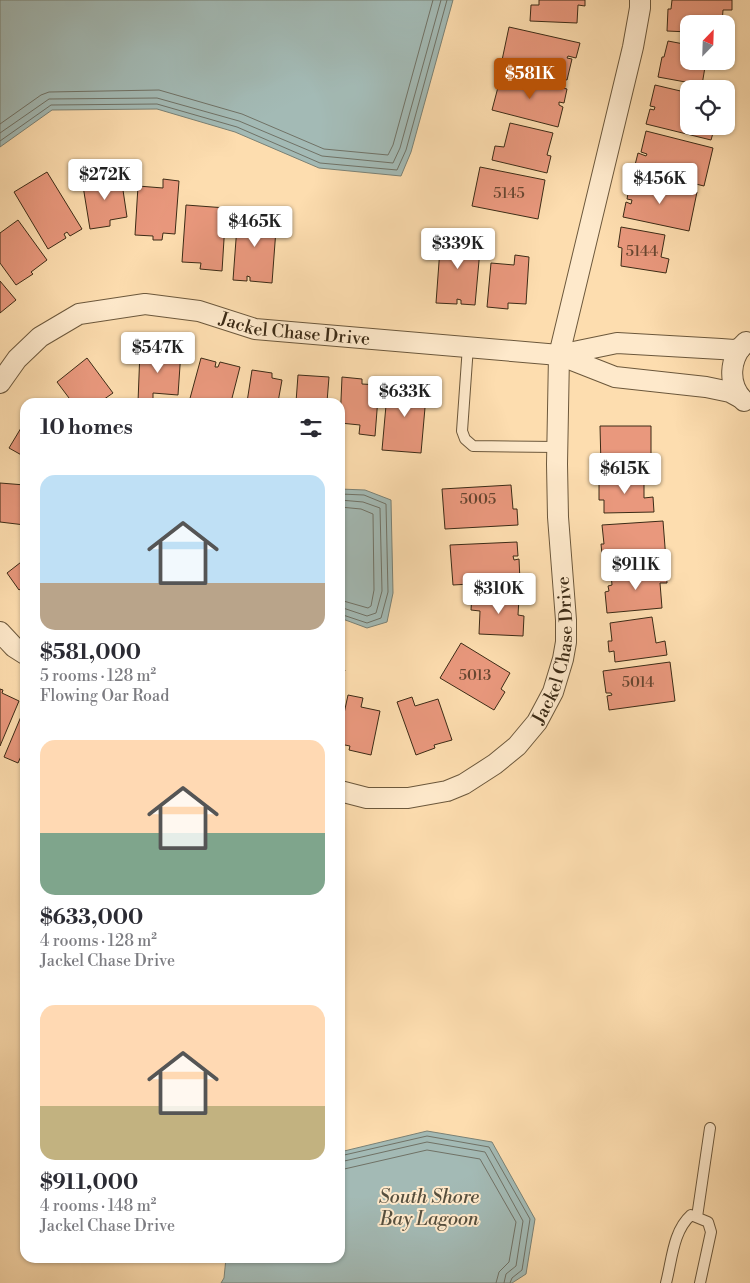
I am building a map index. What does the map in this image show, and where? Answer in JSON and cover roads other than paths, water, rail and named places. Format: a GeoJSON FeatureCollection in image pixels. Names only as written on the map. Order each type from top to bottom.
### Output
{"type":"FeatureCollection","features":[{"type":"Feature","properties":{"kind":"street"},"geometry":{"type":"LineString","coordinates":[[560,355],[633,47],[640,0]]}},
{"type":"Feature","properties":{"kind":"street","name":"Jackel Chase Drive"},"geometry":{"type":"LineString","coordinates":[[0,383],[17,359],[40,337],[79,314],[145,304],[199,312],[255,329],[560,355],[615,377],[706,387],[730,392],[745,402]]}},
{"type":"Feature","properties":{"kind":"street"},"geometry":{"type":"LineString","coordinates":[[745,402],[735,389],[732,368],[735,357],[747,341]]}},
{"type":"Feature","properties":{"kind":"street","name":"Jackel Chase Drive"},"geometry":{"type":"LineString","coordinates":[[560,355],[617,343],[734,350],[747,341]]}},
{"type":"Feature","properties":{"kind":"street","name":"Jackel Chase Drive"},"geometry":{"type":"LineString","coordinates":[[345,792],[367,798],[418,797],[464,784],[506,757],[528,734],[545,709],[559,676],[566,642],[558,517],[557,447],[560,355]]}},
{"type":"Feature","properties":{"kind":"street"},"geometry":{"type":"LineString","coordinates":[[0,632],[20,651]]}},
{"type":"Feature","properties":{"kind":"lane"},"geometry":{"type":"LineString","coordinates":[[468,346],[462,430],[465,439],[473,446],[557,447]]}},
{"type":"Feature","properties":{"kind":"lane"},"geometry":{"type":"LineString","coordinates":[[697,1217],[710,1128]]}},
{"type":"Feature","properties":{"kind":"lane"},"geometry":{"type":"LineString","coordinates":[[666,1283],[678,1233],[684,1222],[691,1216],[708,1222],[711,1232],[700,1283]]}},
{"type":"Feature","properties":{"kind":"water"},"geometry":{"type":"Polygon","coordinates":[[[0,0],[453,0],[411,152],[401,176],[319,168],[235,132],[157,109],[52,110],[0,147],[0,0]]]}},
{"type":"Feature","properties":{"kind":"water"},"geometry":{"type":"Polygon","coordinates":[[[345,489],[365,490],[391,500],[393,593],[387,622],[367,628],[345,620],[345,489]]]}},
{"type":"Feature","properties":{"kind":"water","name":"South Shore Bay Lagoon"},"geometry":{"type":"Polygon","coordinates":[[[427,1131],[492,1142],[535,1219],[526,1274],[512,1283],[221,1283],[224,1278],[226,1263],[345,1263],[345,1151],[427,1131]]]}}]}
